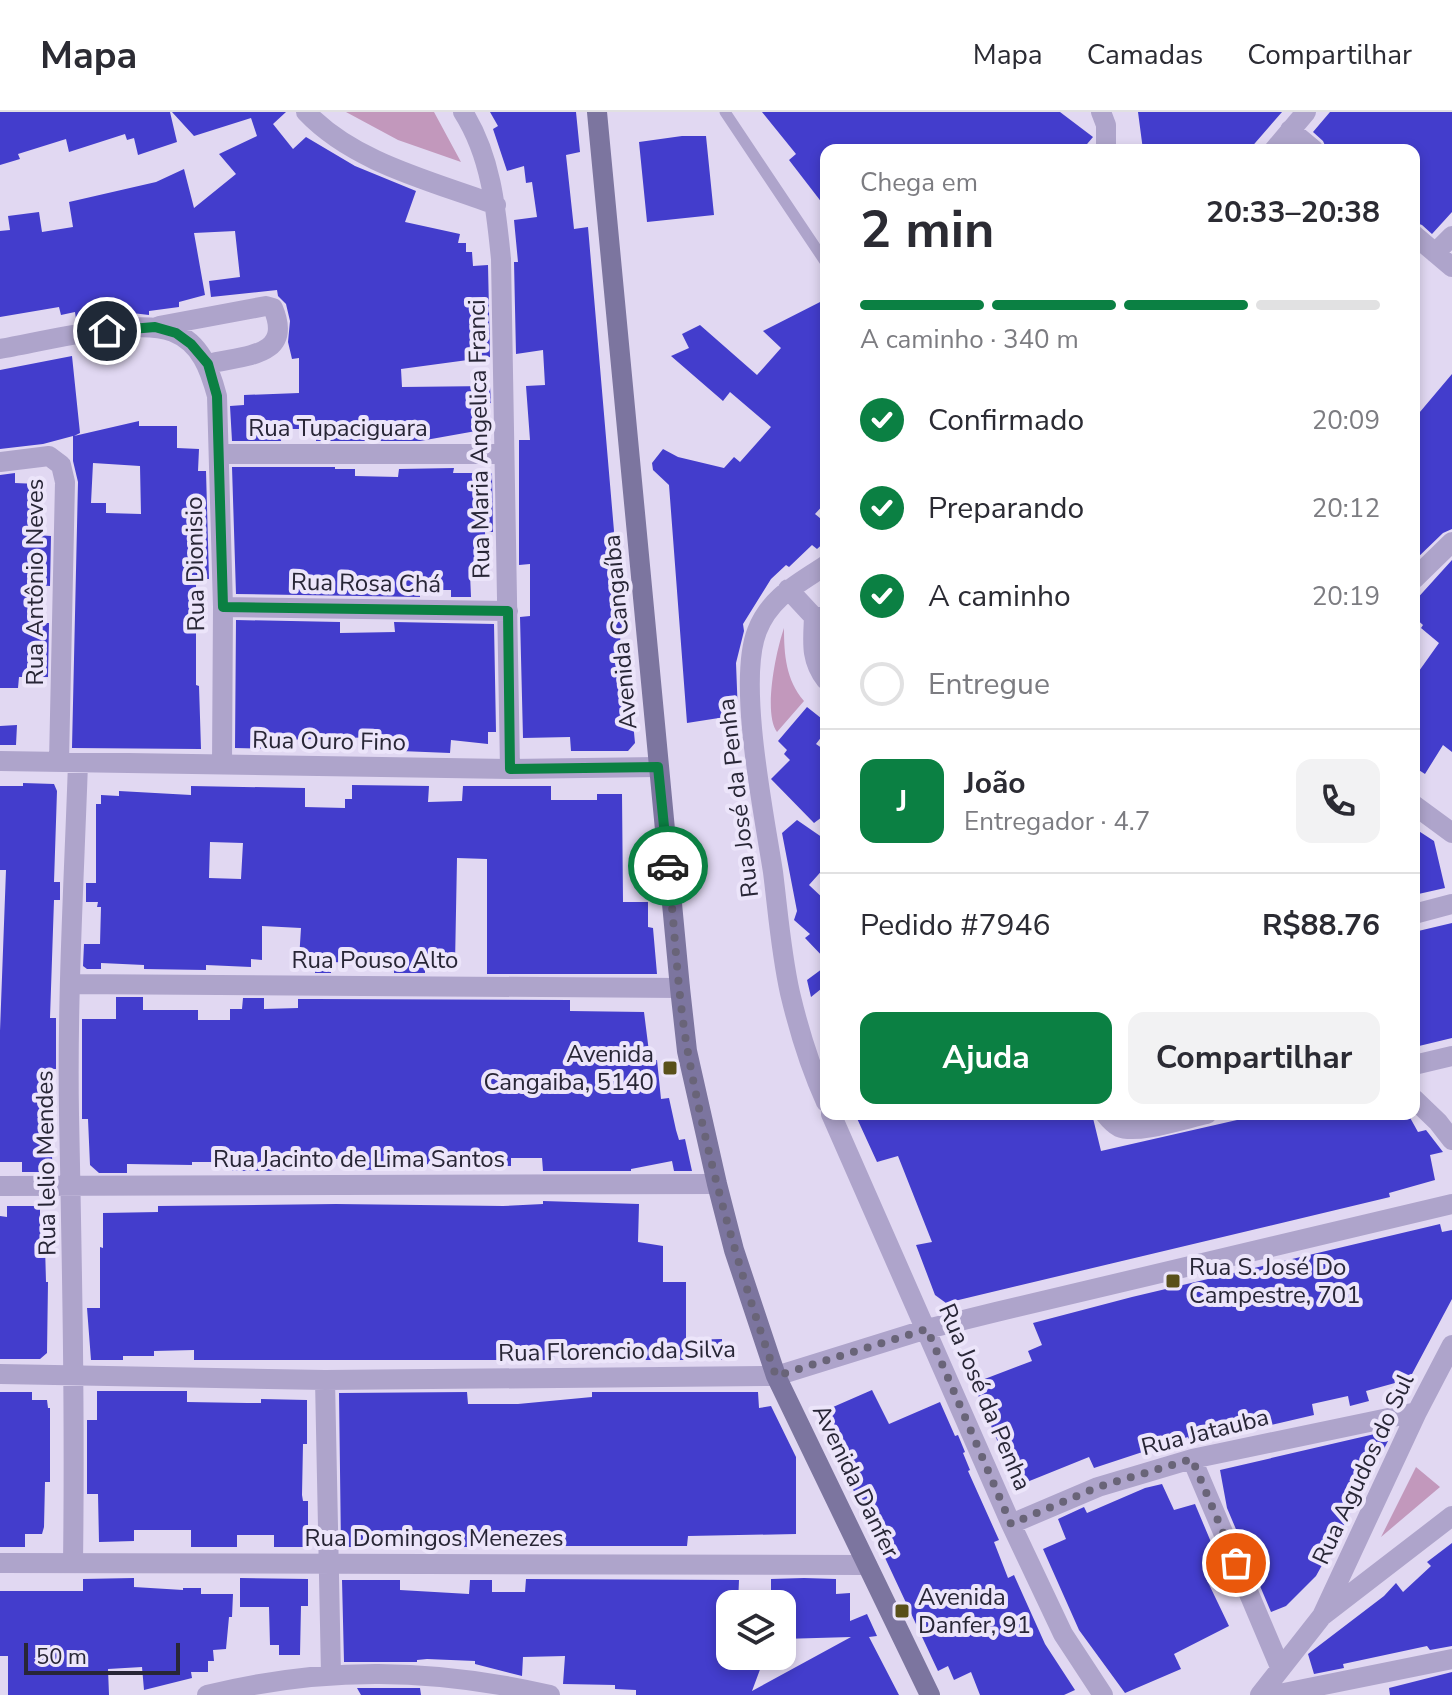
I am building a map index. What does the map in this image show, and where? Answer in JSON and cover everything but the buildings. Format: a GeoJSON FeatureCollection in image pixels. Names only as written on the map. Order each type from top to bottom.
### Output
{"type":"FeatureCollection","features":[{"type":"Feature","properties":{"kind":"main road","name":"Avenida Cangaíba"},"geometry":{"type":"LineString","coordinates":[[597,112],[615,274],[658,767],[687,1051],[734,1250],[776,1376]]}},
{"type":"Feature","properties":{"kind":"main road","name":"Avenida Danfer"},"geometry":{"type":"LineString","coordinates":[[776,1376],[930,1695]]}},
{"type":"Feature","properties":{"kind":"street"},"geometry":{"type":"LineString","coordinates":[[306,112],[325,132],[359,151],[390,166],[496,205]]}},
{"type":"Feature","properties":{"kind":"street","name":"Rua Maria Angelica Franci"},"geometry":{"type":"LineString","coordinates":[[463,112],[487,164],[496,205],[501,259],[510,769]]}},
{"type":"Feature","properties":{"kind":"street"},"geometry":{"type":"LineString","coordinates":[[1101,112],[1106,125],[1106,144]]}},
{"type":"Feature","properties":{"kind":"street"},"geometry":{"type":"LineString","coordinates":[[1279,144],[1306,112]]}},
{"type":"Feature","properties":{"kind":"street"},"geometry":{"type":"LineString","coordinates":[[1290,130],[1307,144]]}},
{"type":"Feature","properties":{"kind":"street"},"geometry":{"type":"LineString","coordinates":[[1435,253],[1452,236]]}},
{"type":"Feature","properties":{"kind":"street"},"geometry":{"type":"LineString","coordinates":[[1420,240],[1452,267]]}},
{"type":"Feature","properties":{"kind":"street"},"geometry":{"type":"LineString","coordinates":[[0,349],[107,331],[155,327],[266,306],[273,308],[279,334],[276,342],[266,350],[208,364],[191,344],[176,333],[155,327]]}},
{"type":"Feature","properties":{"kind":"street","name":"Rua Dionisio"},"geometry":{"type":"LineString","coordinates":[[208,364],[217,396],[223,607],[222,765]]}},
{"type":"Feature","properties":{"kind":"street","name":"Rua Tupaciguara"},"geometry":{"type":"LineString","coordinates":[[219,454],[504,454]]}},
{"type":"Feature","properties":{"kind":"street","name":"Rua Antônio Neves"},"geometry":{"type":"LineString","coordinates":[[0,462],[49,456],[61,465],[65,482],[69,762]]}},
{"type":"Feature","properties":{"kind":"street"},"geometry":{"type":"LineString","coordinates":[[1420,573],[1452,542]]}},
{"type":"Feature","properties":{"kind":"street","name":"Rua José da Penha"},"geometry":{"type":"LineString","coordinates":[[818,1062],[789,990],[754,739],[750,664],[756,633],[768,609],[788,589],[820,569]]}},
{"type":"Feature","properties":{"kind":"street"},"geometry":{"type":"LineString","coordinates":[[788,589],[820,617],[812,650],[820,673]]}},
{"type":"Feature","properties":{"kind":"street","name":"Rua Rosa Chá"},"geometry":{"type":"LineString","coordinates":[[223,607],[508,611]]}},
{"type":"Feature","properties":{"kind":"street","name":"Rua Ouro Fino"},"geometry":{"type":"LineString","coordinates":[[0,761],[510,769],[658,767]]}},
{"type":"Feature","properties":{"kind":"street","name":"Rua lelio Mendes"},"geometry":{"type":"LineString","coordinates":[[69,762],[69,1113],[75,1374],[73,1563]]}},
{"type":"Feature","properties":{"kind":"street"},"geometry":{"type":"LineString","coordinates":[[1420,809],[1452,833]]}},
{"type":"Feature","properties":{"kind":"street"},"geometry":{"type":"LineString","coordinates":[[1420,912],[1452,904]]}},
{"type":"Feature","properties":{"kind":"street","name":"Rua Pouso Alto"},"geometry":{"type":"LineString","coordinates":[[70,984],[680,988]]}},
{"type":"Feature","properties":{"kind":"street"},"geometry":{"type":"LineString","coordinates":[[1420,1064],[1452,1056]]}},
{"type":"Feature","properties":{"kind":"street"},"geometry":{"type":"LineString","coordinates":[[1420,1105],[1452,1140]]}},
{"type":"Feature","properties":{"kind":"street","name":"Rua José da Penha"},"geometry":{"type":"LineString","coordinates":[[834,1120],[1011,1524],[1063,1634],[1103,1695]]}},
{"type":"Feature","properties":{"kind":"street"},"geometry":{"type":"LineString","coordinates":[[1110,1120],[1125,1129],[1180,1120]]}},
{"type":"Feature","properties":{"kind":"street","name":"Rua Jacinto de Lima Santos"},"geometry":{"type":"LineString","coordinates":[[0,1186],[717,1184]]}},
{"type":"Feature","properties":{"kind":"street","name":"Rua Florencio da Silva"},"geometry":{"type":"LineString","coordinates":[[0,1374],[325,1380],[776,1376],[927,1329],[1452,1204]]}},
{"type":"Feature","properties":{"kind":"street","name":"Rua Agudos do Sul"},"geometry":{"type":"LineString","coordinates":[[1322,1616],[1417,1412],[1452,1345]]}},
{"type":"Feature","properties":{"kind":"street"},"geometry":{"type":"LineString","coordinates":[[325,1380],[331,1674]]}},
{"type":"Feature","properties":{"kind":"street","name":"Rua Jatauba"},"geometry":{"type":"LineString","coordinates":[[1011,1524],[1098,1487],[1192,1459],[1417,1412]]}},
{"type":"Feature","properties":{"kind":"street"},"geometry":{"type":"LineString","coordinates":[[1192,1459],[1280,1667]]}},
{"type":"Feature","properties":{"kind":"street"},"geometry":{"type":"LineString","coordinates":[[1260,1695],[1322,1616],[1452,1516]]}},
{"type":"Feature","properties":{"kind":"street","name":"Rua Domingos Menezes"},"geometry":{"type":"LineString","coordinates":[[0,1563],[867,1565]]}},
{"type":"Feature","properties":{"kind":"street"},"geometry":{"type":"LineString","coordinates":[[1274,1695],[1452,1659]]}},
{"type":"Feature","properties":{"kind":"street"},"geometry":{"type":"LineString","coordinates":[[207,1695],[285,1679],[331,1674],[401,1673],[472,1679],[550,1695]]}},
{"type":"Feature","properties":{"kind":"lane"},"geometry":{"type":"LineString","coordinates":[[725,112],[820,254]]}},
{"type":"Feature","properties":{"kind":"shaded area"},"geometry":{"type":"Polygon","coordinates":[[[346,112],[434,112],[461,162],[398,140],[346,112]]]}},
{"type":"Feature","properties":{"kind":"shaded area"},"geometry":{"type":"Polygon","coordinates":[[[784,628],[787,667],[793,685],[804,701],[777,732],[773,723],[771,697],[784,628]]]}},
{"type":"Feature","properties":{"kind":"shaded area"},"geometry":{"type":"Polygon","coordinates":[[[1416,1467],[1440,1487],[1381,1537],[1416,1467]]]}},
{"type":"Feature","properties":{"kind":"way so far"},"geometry":{"type":"LineString","coordinates":[[668,866],[687,1051],[734,1250],[776,1376],[927,1329],[1011,1524],[1098,1487],[1192,1459],[1236,1563]]}},
{"type":"Feature","properties":{"kind":"place","name":"Avenida Cangaiba, 5140"},"geometry":{"type":"Point","coordinates":[670,1068]}},
{"type":"Feature","properties":{"kind":"place","name":"Rua S. José Do Campestre, 701"},"geometry":{"type":"Point","coordinates":[1173,1281]}},
{"type":"Feature","properties":{"kind":"place","name":"Avenida Danfer, 91"},"geometry":{"type":"Point","coordinates":[902,1611]}},
{"type":"Feature","properties":{"kind":"route"},"geometry":{"type":"LineString","coordinates":[[107,331],[155,327],[176,333],[191,344],[208,364],[217,396],[223,607],[508,611],[510,769],[658,767],[668,866]]}}]}
